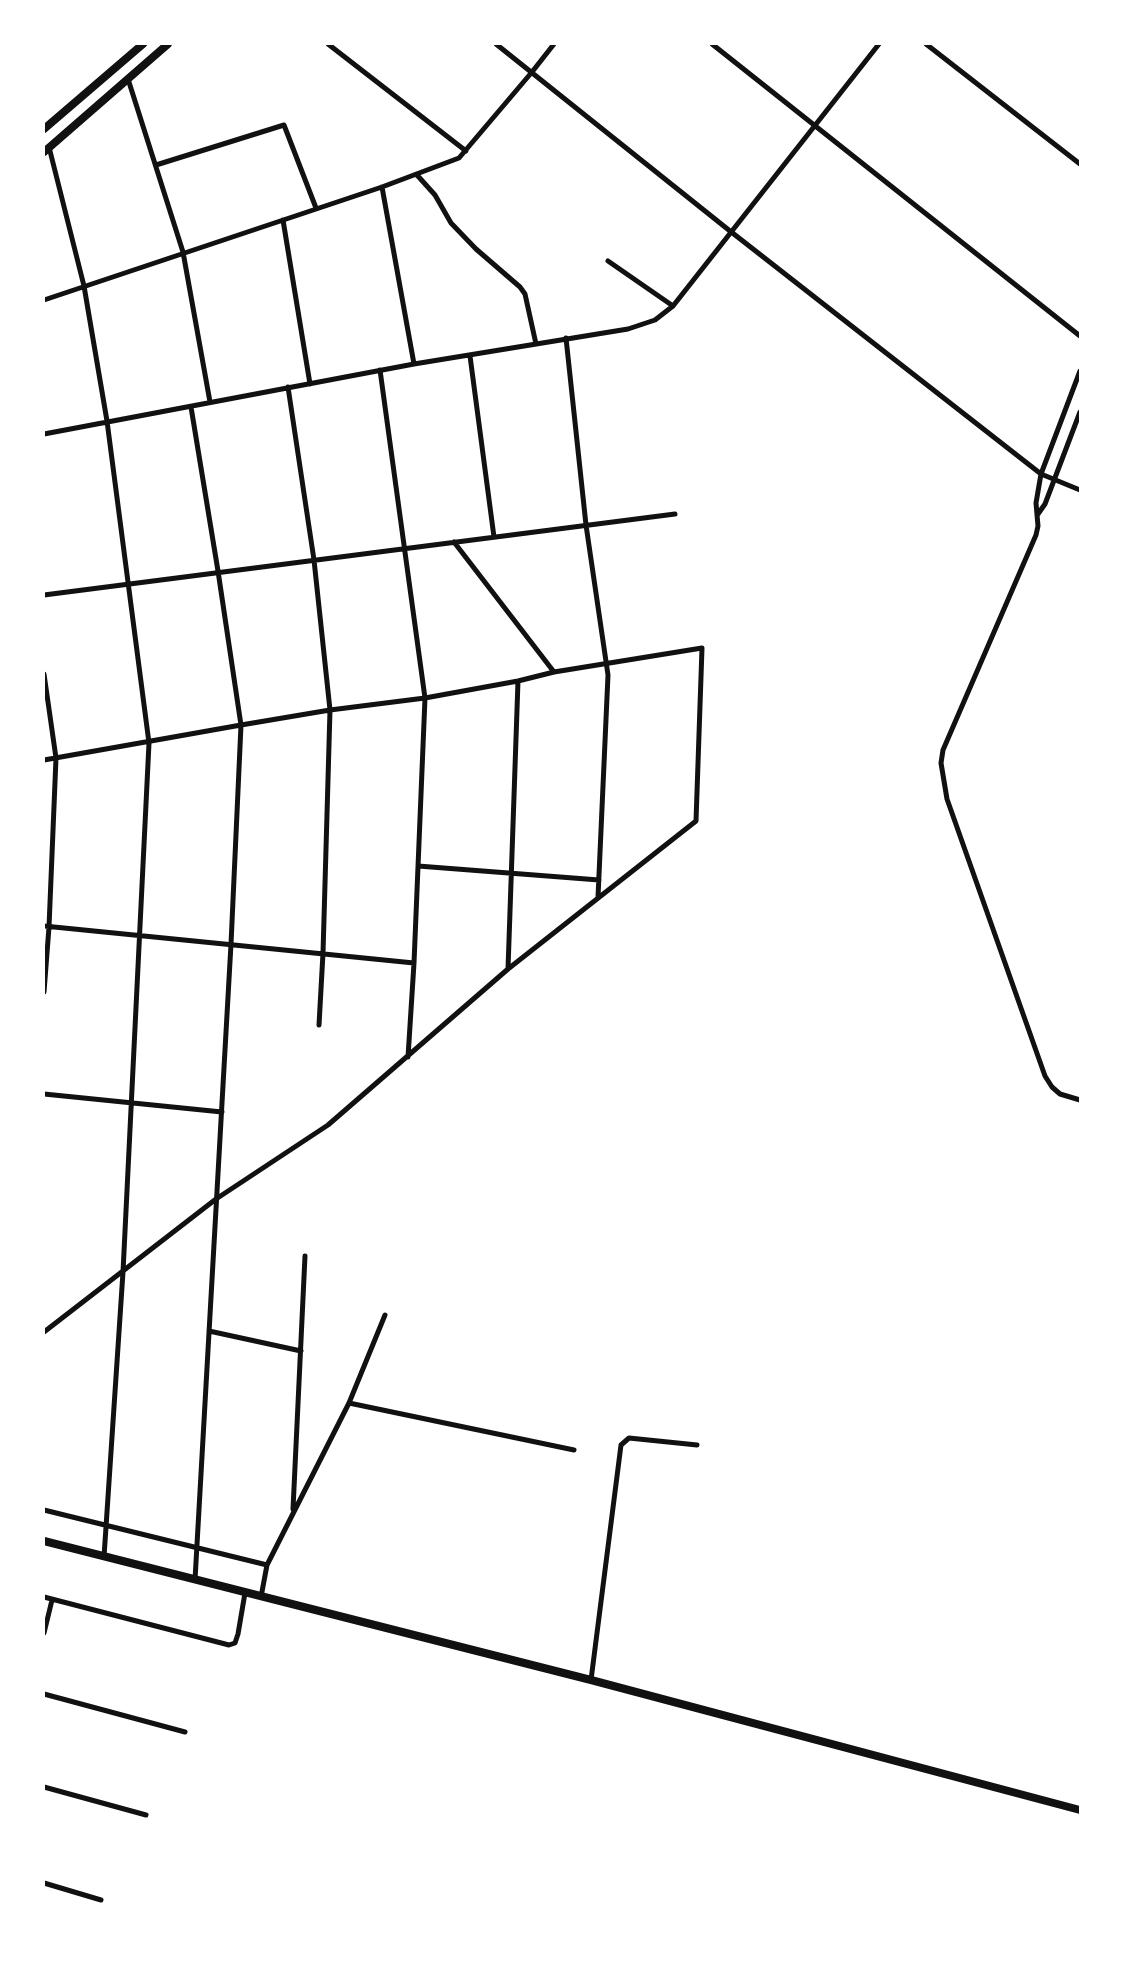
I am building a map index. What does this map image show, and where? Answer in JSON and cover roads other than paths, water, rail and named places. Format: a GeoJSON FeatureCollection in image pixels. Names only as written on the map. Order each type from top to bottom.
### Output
{"type":"FeatureCollection","features":[{"type":"Feature","properties":{"kind":"main road"},"geometry":{"type":"LineString","coordinates":[[44,129],[143,44]]}},
{"type":"Feature","properties":{"kind":"main road"},"geometry":{"type":"LineString","coordinates":[[46,150],[168,44]]}},
{"type":"Feature","properties":{"kind":"main road"},"geometry":{"type":"LineString","coordinates":[[95,85],[104,99]]}},
{"type":"Feature","properties":{"kind":"main road"},"geometry":{"type":"LineString","coordinates":[[44,1541],[591,1680],[1080,1810]]}},
{"type":"Feature","properties":{"kind":"street"},"geometry":{"type":"LineString","coordinates":[[328,44],[466,151]]}},
{"type":"Feature","properties":{"kind":"street"},"geometry":{"type":"LineString","coordinates":[[496,44],[730,231],[1041,474],[1080,490]]}},
{"type":"Feature","properties":{"kind":"street"},"geometry":{"type":"LineString","coordinates":[[44,300],[382,187],[459,158],[554,44]]}},
{"type":"Feature","properties":{"kind":"street"},"geometry":{"type":"LineString","coordinates":[[712,44],[1080,336]]}},
{"type":"Feature","properties":{"kind":"street"},"geometry":{"type":"LineString","coordinates":[[44,434],[414,363],[470,356],[627,329],[655,320],[672,306],[879,44]]}},
{"type":"Feature","properties":{"kind":"street"},"geometry":{"type":"LineString","coordinates":[[926,44],[1080,164]]}},
{"type":"Feature","properties":{"kind":"street"},"geometry":{"type":"LineString","coordinates":[[128,79],[183,252],[210,402]]}},
{"type":"Feature","properties":{"kind":"street"},"geometry":{"type":"LineString","coordinates":[[156,165],[284,124],[316,208]]}},
{"type":"Feature","properties":{"kind":"street"},"geometry":{"type":"LineString","coordinates":[[46,150],[84,286],[107,421],[149,743],[123,1272],[104,1557]]}},
{"type":"Feature","properties":{"kind":"street"},"geometry":{"type":"LineString","coordinates":[[417,175],[435,195],[451,223],[501,272],[520,286],[525,294],[536,344]]}},
{"type":"Feature","properties":{"kind":"street"},"geometry":{"type":"LineString","coordinates":[[382,187],[414,363]]}},
{"type":"Feature","properties":{"kind":"street"},"geometry":{"type":"LineString","coordinates":[[283,219],[310,384]]}},
{"type":"Feature","properties":{"kind":"street"},"geometry":{"type":"LineString","coordinates":[[608,261],[672,306]]}},
{"type":"Feature","properties":{"kind":"street"},"geometry":{"type":"LineString","coordinates":[[566,338],[586,525],[608,675],[598,897]]}},
{"type":"Feature","properties":{"kind":"street"},"geometry":{"type":"LineString","coordinates":[[470,356],[494,537]]}},
{"type":"Feature","properties":{"kind":"street"},"geometry":{"type":"LineString","coordinates":[[380,370],[425,698],[408,1057]]}},
{"type":"Feature","properties":{"kind":"street"},"geometry":{"type":"LineString","coordinates":[[1080,371],[1041,474],[1036,503],[1038,514],[1036,535],[943,750],[941,774],[947,799],[1045,1076],[1060,1094],[1080,1100]]}},
{"type":"Feature","properties":{"kind":"street"},"geometry":{"type":"LineString","coordinates":[[288,387],[314,560],[330,710],[319,1025]]}},
{"type":"Feature","properties":{"kind":"street"},"geometry":{"type":"LineString","coordinates":[[1074,387],[1080,389]]}},
{"type":"Feature","properties":{"kind":"street"},"geometry":{"type":"LineString","coordinates":[[190,407],[219,571],[241,724],[222,1112],[195,1547],[195,1580]]}},
{"type":"Feature","properties":{"kind":"street"},"geometry":{"type":"LineString","coordinates":[[1038,514],[1046,504],[1080,412]]}},
{"type":"Feature","properties":{"kind":"street"},"geometry":{"type":"LineString","coordinates":[[44,595],[675,514]]}},
{"type":"Feature","properties":{"kind":"street"},"geometry":{"type":"LineString","coordinates":[[454,542],[554,672]]}},
{"type":"Feature","properties":{"kind":"street"},"geometry":{"type":"LineString","coordinates":[[44,760],[149,743],[241,724],[425,698],[554,672],[702,648],[696,821],[508,969],[328,1125],[216,1199],[44,1332]]}},
{"type":"Feature","properties":{"kind":"street"},"geometry":{"type":"LineString","coordinates":[[44,674],[56,758],[44,992]]}},
{"type":"Feature","properties":{"kind":"street"},"geometry":{"type":"LineString","coordinates":[[508,969],[518,681]]}},
{"type":"Feature","properties":{"kind":"street"},"geometry":{"type":"LineString","coordinates":[[418,866],[599,880]]}},
{"type":"Feature","properties":{"kind":"street"},"geometry":{"type":"LineString","coordinates":[[46,926],[414,963]]}},
{"type":"Feature","properties":{"kind":"street"},"geometry":{"type":"LineString","coordinates":[[44,1094],[222,1112]]}},
{"type":"Feature","properties":{"kind":"street"},"geometry":{"type":"LineString","coordinates":[[293,1511],[305,1256]]}},
{"type":"Feature","properties":{"kind":"street"},"geometry":{"type":"LineString","coordinates":[[261,1597],[267,1565],[349,1403],[385,1315]]}},
{"type":"Feature","properties":{"kind":"street"},"geometry":{"type":"LineString","coordinates":[[209,1331],[301,1351]]}},
{"type":"Feature","properties":{"kind":"street"},"geometry":{"type":"LineString","coordinates":[[349,1403],[574,1450]]}},
{"type":"Feature","properties":{"kind":"street"},"geometry":{"type":"LineString","coordinates":[[591,1680],[621,1445],[629,1438],[697,1445]]}},
{"type":"Feature","properties":{"kind":"street"},"geometry":{"type":"LineString","coordinates":[[44,1510],[267,1565]]}},
{"type":"Feature","properties":{"kind":"street"},"geometry":{"type":"LineString","coordinates":[[44,1597],[229,1645],[235,1643],[238,1634],[245,1593]]}},
{"type":"Feature","properties":{"kind":"street"},"geometry":{"type":"LineString","coordinates":[[44,1633],[52,1600]]}},
{"type":"Feature","properties":{"kind":"street"},"geometry":{"type":"LineString","coordinates":[[44,1694],[185,1732]]}},
{"type":"Feature","properties":{"kind":"street"},"geometry":{"type":"LineString","coordinates":[[44,1787],[146,1815]]}},
{"type":"Feature","properties":{"kind":"street"},"geometry":{"type":"LineString","coordinates":[[44,1883],[101,1900]]}}]}
